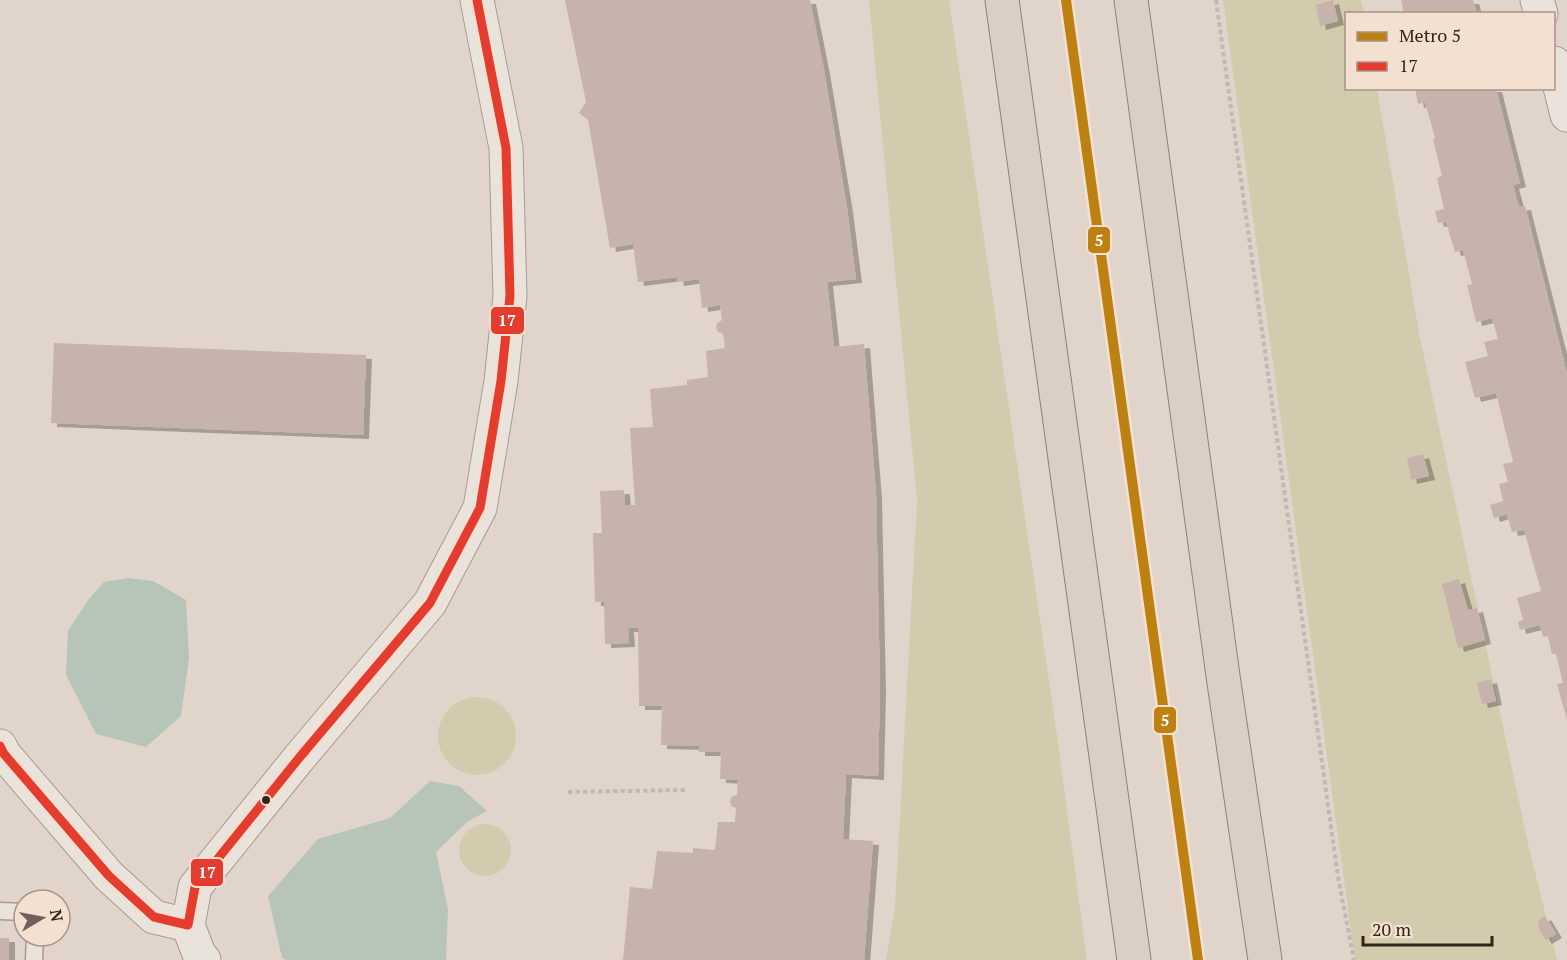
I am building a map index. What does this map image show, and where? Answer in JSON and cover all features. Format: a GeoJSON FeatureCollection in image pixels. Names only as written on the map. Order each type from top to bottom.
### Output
{"type":"FeatureCollection","features":[{"type":"Feature","properties":{"kind":"highway"},"geometry":{"type":"LineString","coordinates":[[1002,0],[1134,960]]}},
{"type":"Feature","properties":{"kind":"highway"},"geometry":{"type":"LineString","coordinates":[[1131,0],[1218,640],[1265,960]]}},
{"type":"Feature","properties":{"kind":"street"},"geometry":{"type":"LineString","coordinates":[[204,960],[188,925],[195,887],[299,758],[430,603],[480,508],[501,381],[510,296],[506,148],[477,0]]}},
{"type":"Feature","properties":{"kind":"street"},"geometry":{"type":"LineString","coordinates":[[1555,67],[1566,108]]}},
{"type":"Feature","properties":{"kind":"street"},"geometry":{"type":"LineString","coordinates":[[0,746],[110,876],[154,917],[188,925]]}},
{"type":"Feature","properties":{"kind":"path"},"geometry":{"type":"LineString","coordinates":[[1216,0],[1338,877],[1354,960]]}},
{"type":"Feature","properties":{"kind":"path"},"geometry":{"type":"LineString","coordinates":[[568,792],[687,790]]}},
{"type":"Feature","properties":{"kind":"shaded area"},"geometry":{"type":"Polygon","coordinates":[[[869,0],[949,0],[1057,735],[1087,960],[886,960],[895,908],[917,500],[869,0]]]}},
{"type":"Feature","properties":{"kind":"shaded area"},"geometry":{"type":"Polygon","coordinates":[[[1223,0],[1361,0],[1364,12],[1345,12],[1345,90],[1377,90],[1420,338],[1529,848],[1557,960],[1355,960],[1223,0]]]}},
{"type":"Feature","properties":{"kind":"shaded area"},"geometry":{"type":"Polygon","coordinates":[[[128,578],[153,581],[186,600],[189,658],[181,716],[146,747],[96,734],[66,675],[68,631],[88,600],[104,582],[128,578]]]}},
{"type":"Feature","properties":{"kind":"shaded area"},"geometry":{"type":"Polygon","coordinates":[[[477,697],[492,700],[505,708],[513,721],[516,736],[513,751],[505,764],[492,772],[477,775],[462,772],[449,764],[441,751],[438,736],[441,721],[449,708],[462,700],[477,697]]]}},
{"type":"Feature","properties":{"kind":"shaded area"},"geometry":{"type":"Polygon","coordinates":[[[430,781],[459,786],[487,811],[467,822],[436,852],[448,909],[446,960],[286,960],[282,958],[268,896],[318,839],[390,818],[430,781]]]}},
{"type":"Feature","properties":{"kind":"shaded area"},"geometry":{"type":"Polygon","coordinates":[[[480,824],[490,824],[504,831],[511,850],[504,869],[490,876],[480,876],[470,872],[463,865],[459,855],[459,845],[463,835],[470,828],[480,824]]]}},
{"type":"Feature","properties":{"kind":"building"},"geometry":{"type":"Polygon","coordinates":[[[565,0],[810,0],[847,208],[856,279],[827,282],[834,347],[864,344],[876,494],[880,688],[878,776],[846,774],[843,839],[873,841],[864,960],[623,960],[630,887],[652,889],[657,851],[693,853],[693,848],[715,850],[718,822],[735,822],[736,808],[731,806],[730,801],[732,796],[737,795],[738,780],[720,779],[721,752],[699,752],[699,746],[661,745],[662,706],[639,706],[638,628],[628,628],[629,643],[605,644],[604,602],[595,602],[593,533],[602,533],[600,491],[624,490],[625,505],[635,505],[630,428],[653,427],[650,389],[687,385],[687,380],[708,377],[706,351],[725,348],[723,333],[718,332],[716,328],[717,323],[722,320],[720,305],[702,308],[699,279],[678,282],[677,277],[638,282],[633,244],[610,248],[588,120],[579,113],[586,102],[565,0]]]}},
{"type":"Feature","properties":{"kind":"building"},"geometry":{"type":"Polygon","coordinates":[[[1333,0],[1338,21],[1320,26],[1316,5],[1333,0]]]}},
{"type":"Feature","properties":{"kind":"building"},"geometry":{"type":"Polygon","coordinates":[[[1401,0],[1473,0],[1476,12],[1404,12],[1401,0]]]}},
{"type":"Feature","properties":{"kind":"building"},"geometry":{"type":"Polygon","coordinates":[[[1415,90],[1497,90],[1520,183],[1513,185],[1519,207],[1525,206],[1567,374],[1567,720],[1557,684],[1563,683],[1556,654],[1552,654],[1548,636],[1543,637],[1540,625],[1520,630],[1518,622],[1523,620],[1517,598],[1541,591],[1524,530],[1512,532],[1507,514],[1494,518],[1490,505],[1503,501],[1499,484],[1508,482],[1503,464],[1513,462],[1496,393],[1475,398],[1465,362],[1488,356],[1484,342],[1498,339],[1492,318],[1476,322],[1467,285],[1472,284],[1463,250],[1455,252],[1446,222],[1438,223],[1435,211],[1444,209],[1437,178],[1442,176],[1425,102],[1418,104],[1415,90]]]}},
{"type":"Feature","properties":{"kind":"building"},"geometry":{"type":"Polygon","coordinates":[[[54,343],[366,355],[363,435],[51,423],[54,343]]]}},
{"type":"Feature","properties":{"kind":"building"},"geometry":{"type":"Polygon","coordinates":[[[1423,454],[1429,476],[1411,480],[1407,458],[1423,454]]]}},
{"type":"Feature","properties":{"kind":"building"},"geometry":{"type":"Polygon","coordinates":[[[1459,579],[1468,610],[1477,608],[1485,640],[1458,648],[1442,584],[1459,579]]]}},
{"type":"Feature","properties":{"kind":"building"},"geometry":{"type":"Polygon","coordinates":[[[1491,679],[1496,701],[1482,704],[1477,683],[1491,679]]]}},
{"type":"Feature","properties":{"kind":"building"},"geometry":{"type":"Polygon","coordinates":[[[1545,916],[1556,934],[1546,940],[1539,929],[1538,921],[1545,916]]]}},
{"type":"Feature","properties":{"kind":"building"},"geometry":{"type":"Polygon","coordinates":[[[0,938],[9,938],[9,960],[0,960],[0,938]]]}},
{"type":"Feature","properties":{"kind":"metro line","name":"5"},"geometry":{"type":"LineString","coordinates":[[1066,0],[1198,960]]}},
{"type":"Feature","properties":{"kind":"transit line","name":"17"},"geometry":{"type":"LineString","coordinates":[[0,746],[4,754],[109,876],[154,917],[188,925],[195,887],[299,758],[430,603],[480,508],[501,381],[510,296],[506,148],[477,0]]}}]}
